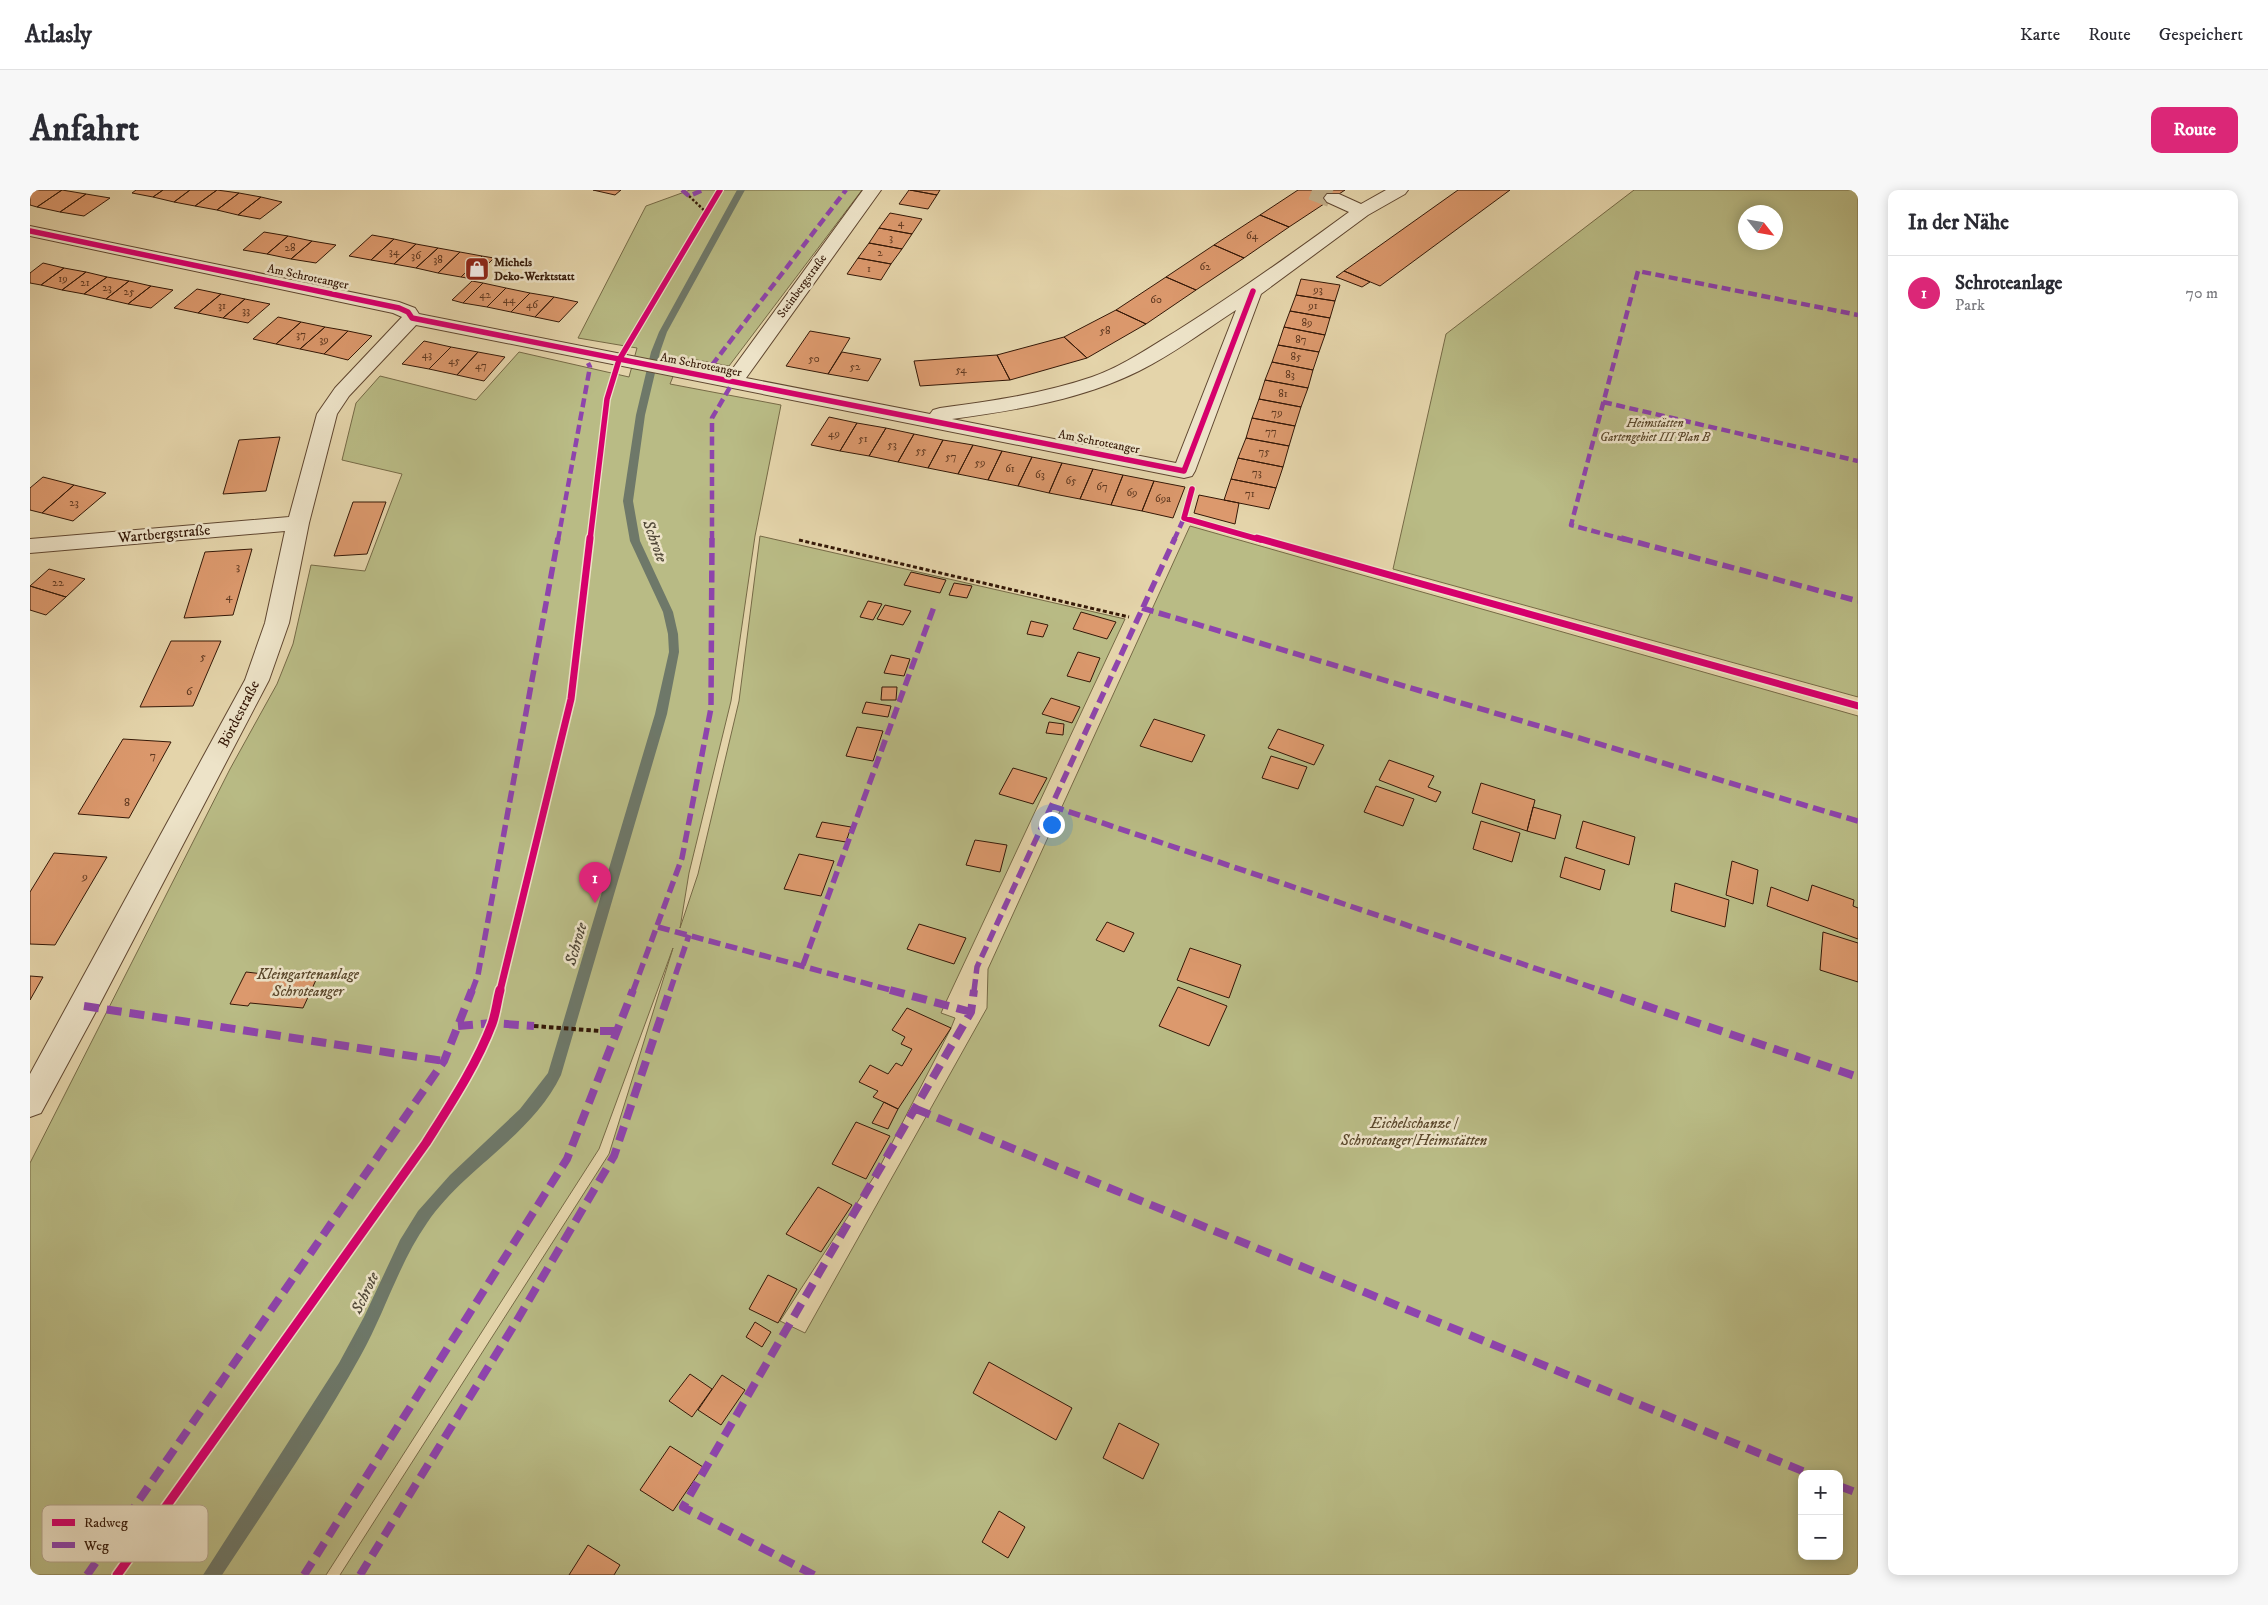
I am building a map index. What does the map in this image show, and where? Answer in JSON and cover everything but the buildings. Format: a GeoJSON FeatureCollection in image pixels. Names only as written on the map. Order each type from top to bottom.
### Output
{"type":"FeatureCollection","features":[{"type":"Feature","properties":{"kind":"street","name":"Steinbergstraße"},"geometry":{"type":"LineString","coordinates":[[733,382],[872,190]]}},
{"type":"Feature","properties":{"kind":"street","name":"Am Schroteanger"},"geometry":{"type":"LineString","coordinates":[[914,417],[1008,405],[1100,382],[1149,358],[1253,291],[1362,211],[1399,190]]}},
{"type":"Feature","properties":{"kind":"street"},"geometry":{"type":"LineString","coordinates":[[1333,198],[1362,211]]}},
{"type":"Feature","properties":{"kind":"street","name":"Am Schroteanger"},"geometry":{"type":"LineString","coordinates":[[30,231],[399,308],[408,312],[412,318],[1184,471],[1253,291]]}},
{"type":"Feature","properties":{"kind":"street","name":"Bördestraße"},"geometry":{"type":"LineString","coordinates":[[30,1103],[84,1006],[257,680],[277,623],[298,523],[327,414],[342,392],[412,318]]}},
{"type":"Feature","properties":{"kind":"street","name":"Wartbergstraße"},"geometry":{"type":"LineString","coordinates":[[30,546],[298,523]]}},
{"type":"Feature","properties":{"kind":"path"},"geometry":{"type":"LineString","coordinates":[[689,196],[706,212]]}},
{"type":"Feature","properties":{"kind":"path"},"geometry":{"type":"LineString","coordinates":[[799,540],[1129,617]]}},
{"type":"Feature","properties":{"kind":"path"},"geometry":{"type":"LineString","coordinates":[[534,1026],[600,1031]]}},
{"type":"Feature","properties":{"kind":"green space","name":"Eichelschanze / Schroteanger/Heimstätten"},"geometry":{"type":"Polygon","coordinates":[[[690,190],[862,190],[729,366],[681,357],[670,384],[781,405],[755,536],[731,701],[689,873],[680,928],[698,874],[739,701],[760,536],[1125,619],[941,1013],[955,1018],[951,1028],[877,1172],[780,1321],[805,1333],[987,1008],[988,969],[1190,526],[1858,716],[1858,1575],[340,1575],[609,1154],[673,948],[599,1149],[326,1575],[30,1575],[30,1163],[230,769],[277,684],[293,644],[311,565],[365,571],[402,474],[342,460],[356,403],[380,376],[476,400],[519,352],[629,377],[637,348],[578,338],[646,206],[690,190]]]}},
{"type":"Feature","properties":{"kind":"green space","name":"Heimstätten Gartengebiet III Plan B"},"geometry":{"type":"Polygon","coordinates":[[[1634,190],[1858,190],[1858,697],[1393,569],[1446,334],[1634,190]]]}},
{"type":"Feature","properties":{"kind":"waterway","name":"Schrote"},"geometry":{"type":"LineString","coordinates":[[212,1575],[290,1458],[345,1369],[370,1323],[390,1276],[413,1230],[438,1197],[525,1113],[554,1075],[661,714],[674,652],[673,634],[668,612],[635,541],[629,513],[628,501],[645,394],[663,332],[741,190]]}},
{"type":"Feature","properties":{"kind":"tunnel"},"geometry":{"type":"LineString","coordinates":[[1312,190],[1333,198]]}},
{"type":"Feature","properties":{"kind":"marked path"},"geometry":{"type":"LineString","coordinates":[[682,190],[689,196],[703,190]]}},
{"type":"Feature","properties":{"kind":"marked path"},"geometry":{"type":"LineString","coordinates":[[712,365],[846,190]]}},
{"type":"Feature","properties":{"kind":"marked path"},"geometry":{"type":"LineString","coordinates":[[1858,315],[1638,271],[1571,525],[1858,601]]}},
{"type":"Feature","properties":{"kind":"marked path"},"geometry":{"type":"LineString","coordinates":[[136,1505],[444,1061],[478,975],[590,367],[588,363]]}},
{"type":"Feature","properties":{"kind":"marked path"},"geometry":{"type":"LineString","coordinates":[[304,1575],[567,1159],[618,1031],[682,858],[711,708],[712,418],[733,382]]}},
{"type":"Feature","properties":{"kind":"marked path"},"geometry":{"type":"LineString","coordinates":[[1603,402],[1858,461]]}},
{"type":"Feature","properties":{"kind":"marked path"},"geometry":{"type":"LineString","coordinates":[[814,1575],[683,1507],[971,1012],[977,967],[1184,518]]}},
{"type":"Feature","properties":{"kind":"marked path"},"geometry":{"type":"LineString","coordinates":[[803,965],[935,604]]}},
{"type":"Feature","properties":{"kind":"marked path"},"geometry":{"type":"LineString","coordinates":[[1142,608],[1858,821]]}},
{"type":"Feature","properties":{"kind":"marked path"},"geometry":{"type":"LineString","coordinates":[[1052,806],[1858,1077]]}},
{"type":"Feature","properties":{"kind":"marked path"},"geometry":{"type":"LineString","coordinates":[[658,927],[971,1012]]}},
{"type":"Feature","properties":{"kind":"marked path"},"geometry":{"type":"LineString","coordinates":[[360,1575],[516,1322],[614,1156],[689,935]]}},
{"type":"Feature","properties":{"kind":"marked path"},"geometry":{"type":"LineString","coordinates":[[84,1006],[444,1061]]}},
{"type":"Feature","properties":{"kind":"marked path"},"geometry":{"type":"LineString","coordinates":[[458,1026],[492,1023],[534,1026]]}},
{"type":"Feature","properties":{"kind":"marked path"},"geometry":{"type":"LineString","coordinates":[[600,1031],[618,1031]]}},
{"type":"Feature","properties":{"kind":"marked path"},"geometry":{"type":"LineString","coordinates":[[916,1109],[1800,1470]]}},
{"type":"Feature","properties":{"kind":"marked path"},"geometry":{"type":"LineString","coordinates":[[1843,1487],[1858,1493]]}},
{"type":"Feature","properties":{"kind":"marked path"},"geometry":{"type":"LineString","coordinates":[[87,1575],[96,1562]]}},
{"type":"Feature","properties":{"kind":"cycle path"},"geometry":{"type":"LineString","coordinates":[[167,1505],[426,1143],[463,1084],[492,1023],[571,699],[607,399],[619,360],[720,190]]}},
{"type":"Feature","properties":{"kind":"cycle path"},"geometry":{"type":"LineString","coordinates":[[30,231],[399,308],[408,312],[412,318],[1184,471],[1253,291]]}},
{"type":"Feature","properties":{"kind":"cycle path"},"geometry":{"type":"LineString","coordinates":[[1192,489],[1184,518],[1858,706]]}},
{"type":"Feature","properties":{"kind":"cycle path"},"geometry":{"type":"LineString","coordinates":[[117,1575],[126,1562]]}},
{"type":"Feature","properties":{"kind":"place","name":"Michels Deko-Werktstatt"},"geometry":{"type":"Point","coordinates":[477,269]}},
{"type":"Feature","properties":{"kind":"place","name":"Schroteanlage"},"geometry":{"type":"Point","coordinates":[595,903]}},
{"type":"Feature","properties":{"kind":"park label","name":"Kleingartenanlage Schroteanger"},"geometry":{"type":"Point","coordinates":[308,982]}}]}
